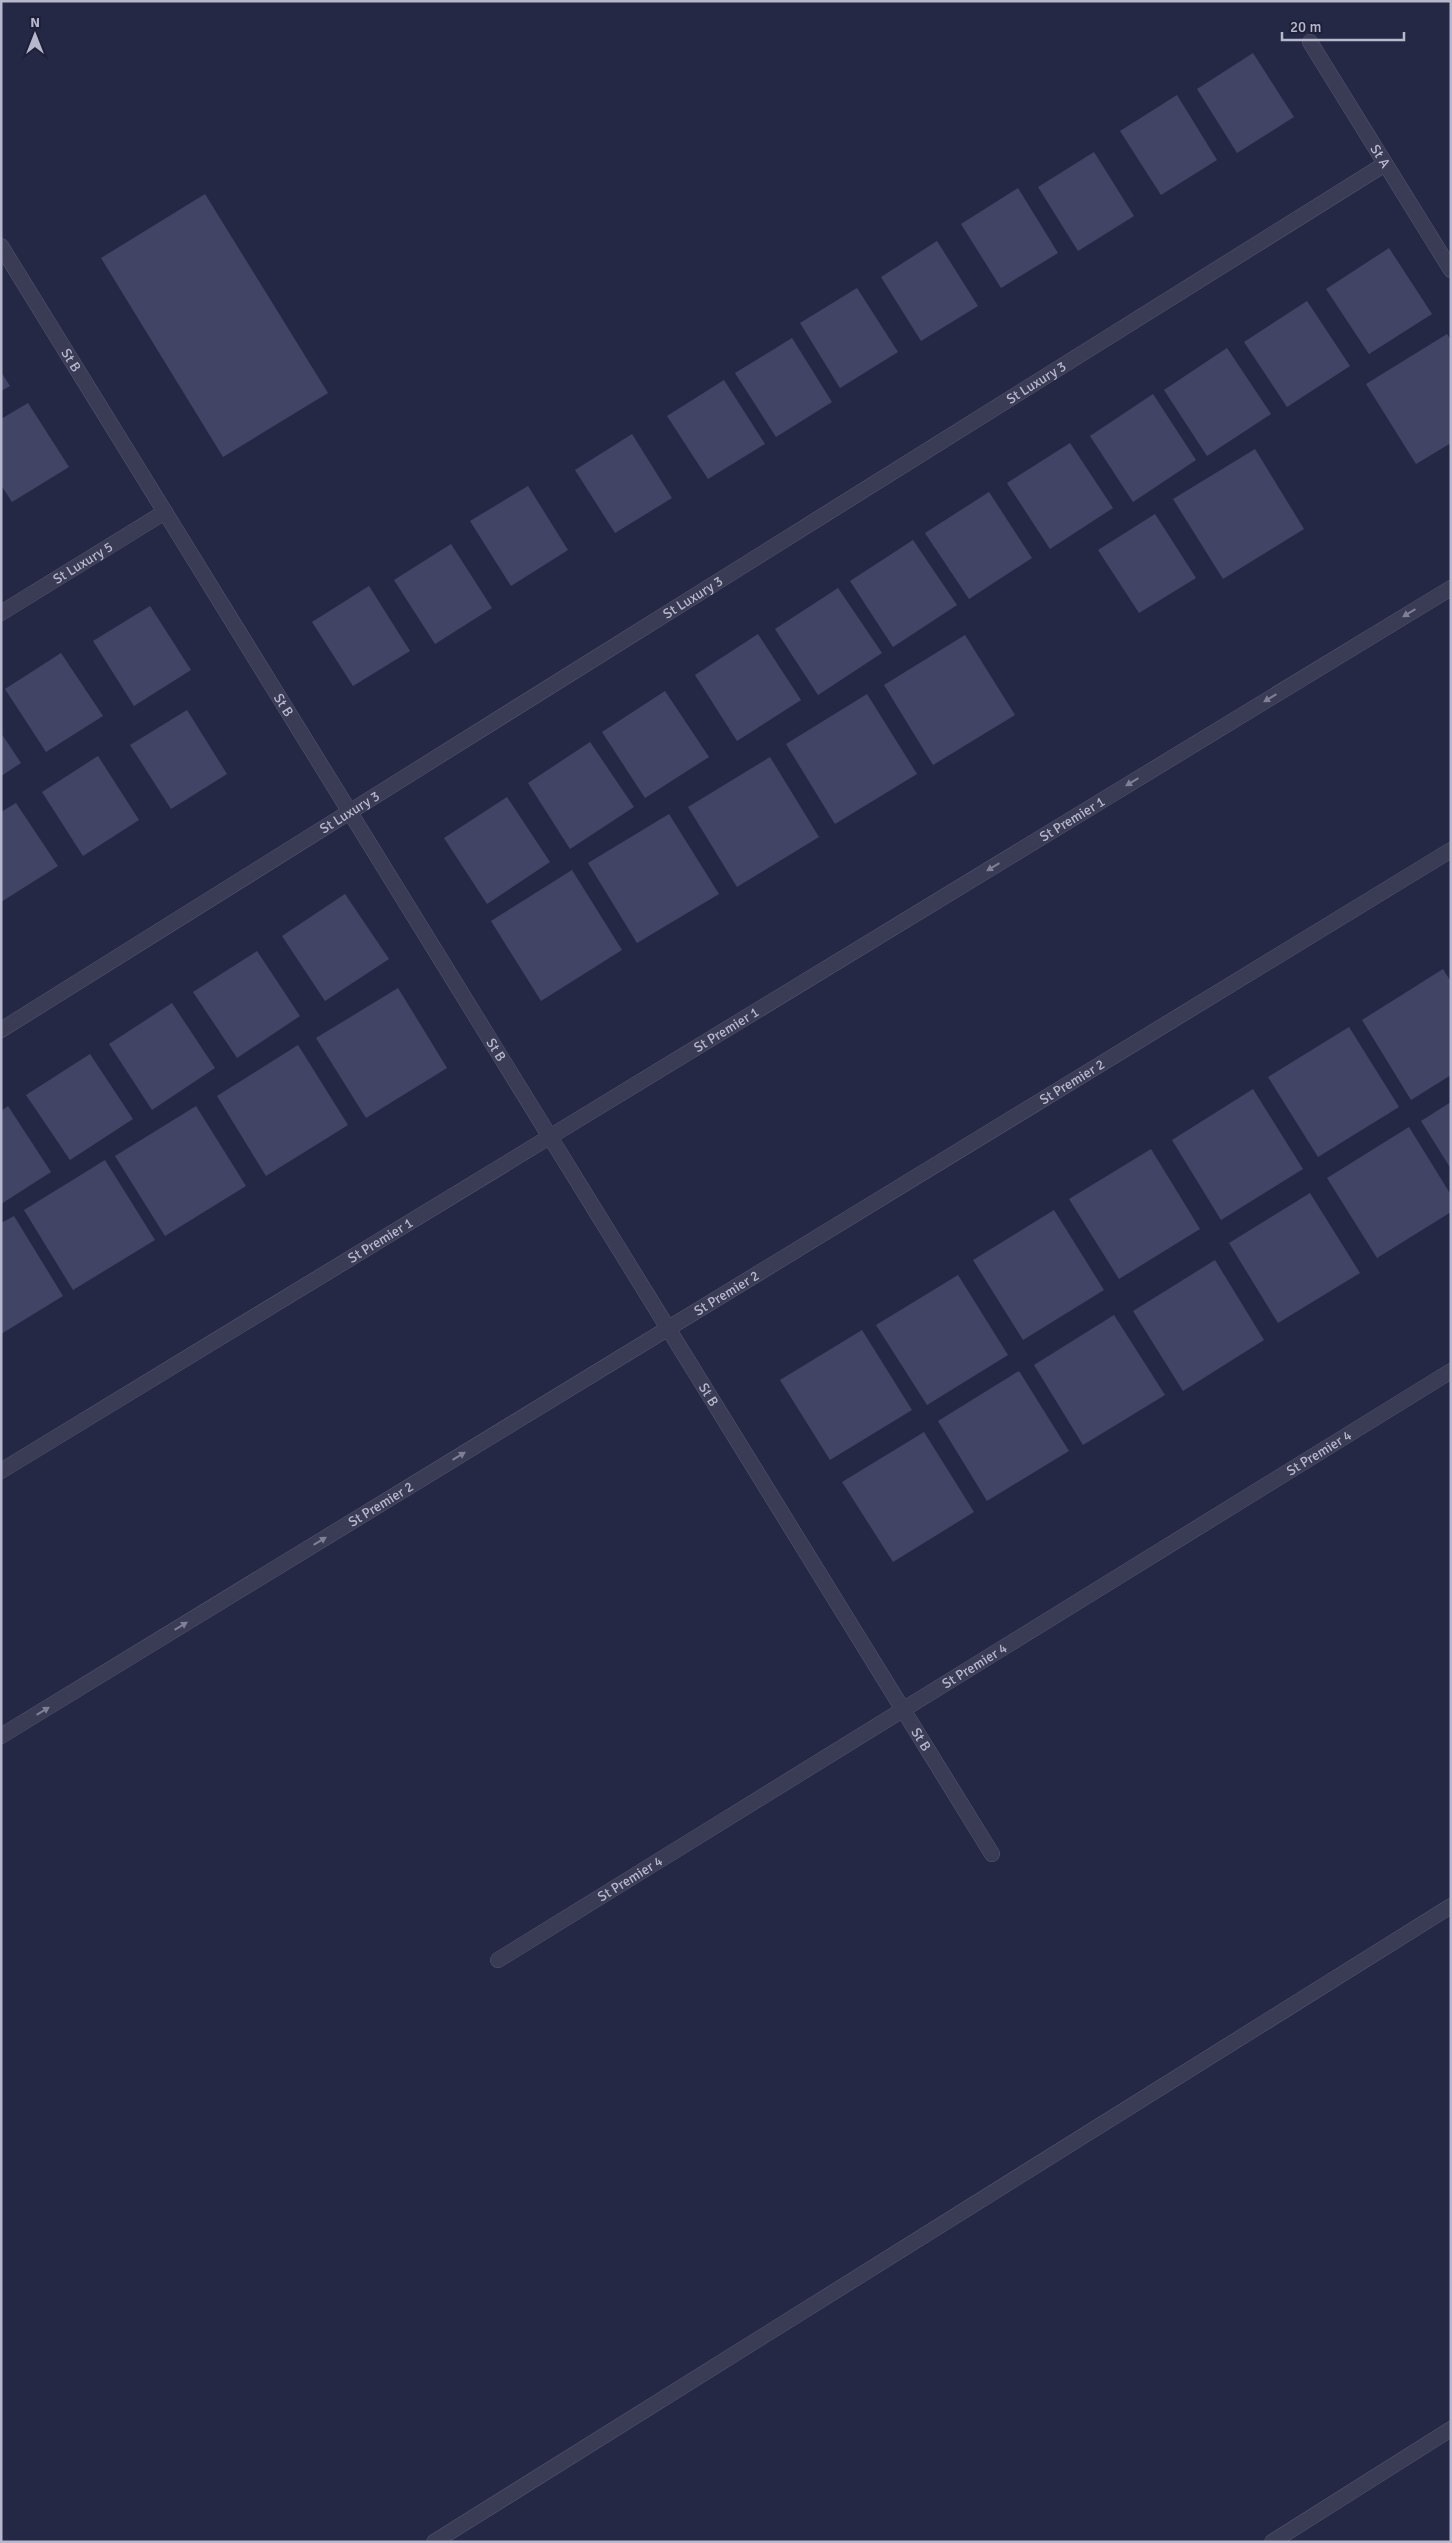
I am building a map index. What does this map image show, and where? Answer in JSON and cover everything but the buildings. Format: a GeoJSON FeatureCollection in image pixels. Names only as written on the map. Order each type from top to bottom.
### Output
{"type":"FeatureCollection","features":[{"type":"Feature","properties":{"kind":"street","name":"St A"},"geometry":{"type":"LineString","coordinates":[[1310,42],[1451,270]]}},
{"type":"Feature","properties":{"kind":"street","name":"St Luxury 3"},"geometry":{"type":"LineString","coordinates":[[1,1030],[1385,164]]}},
{"type":"Feature","properties":{"kind":"street","name":"St B"},"geometry":{"type":"LineString","coordinates":[[1,246],[992,1854]]}},
{"type":"Feature","properties":{"kind":"street","name":"St Luxury 5"},"geometry":{"type":"LineString","coordinates":[[1,613],[165,512]]}},
{"type":"Feature","properties":{"kind":"street","name":"St Premier 1"},"geometry":{"type":"LineString","coordinates":[[1,1471],[1451,588]]}},
{"type":"Feature","properties":{"kind":"street","name":"St Premier 2"},"geometry":{"type":"LineString","coordinates":[[1,1736],[1451,850]]}},
{"type":"Feature","properties":{"kind":"street","name":"St Premier 4"},"geometry":{"type":"LineString","coordinates":[[498,1960],[1451,1371]]}},
{"type":"Feature","properties":{"kind":"street"},"geometry":{"type":"LineString","coordinates":[[434,2542],[1451,1906]]}},
{"type":"Feature","properties":{"kind":"street"},"geometry":{"type":"LineString","coordinates":[[1272,2542],[1451,2429]]}}]}
